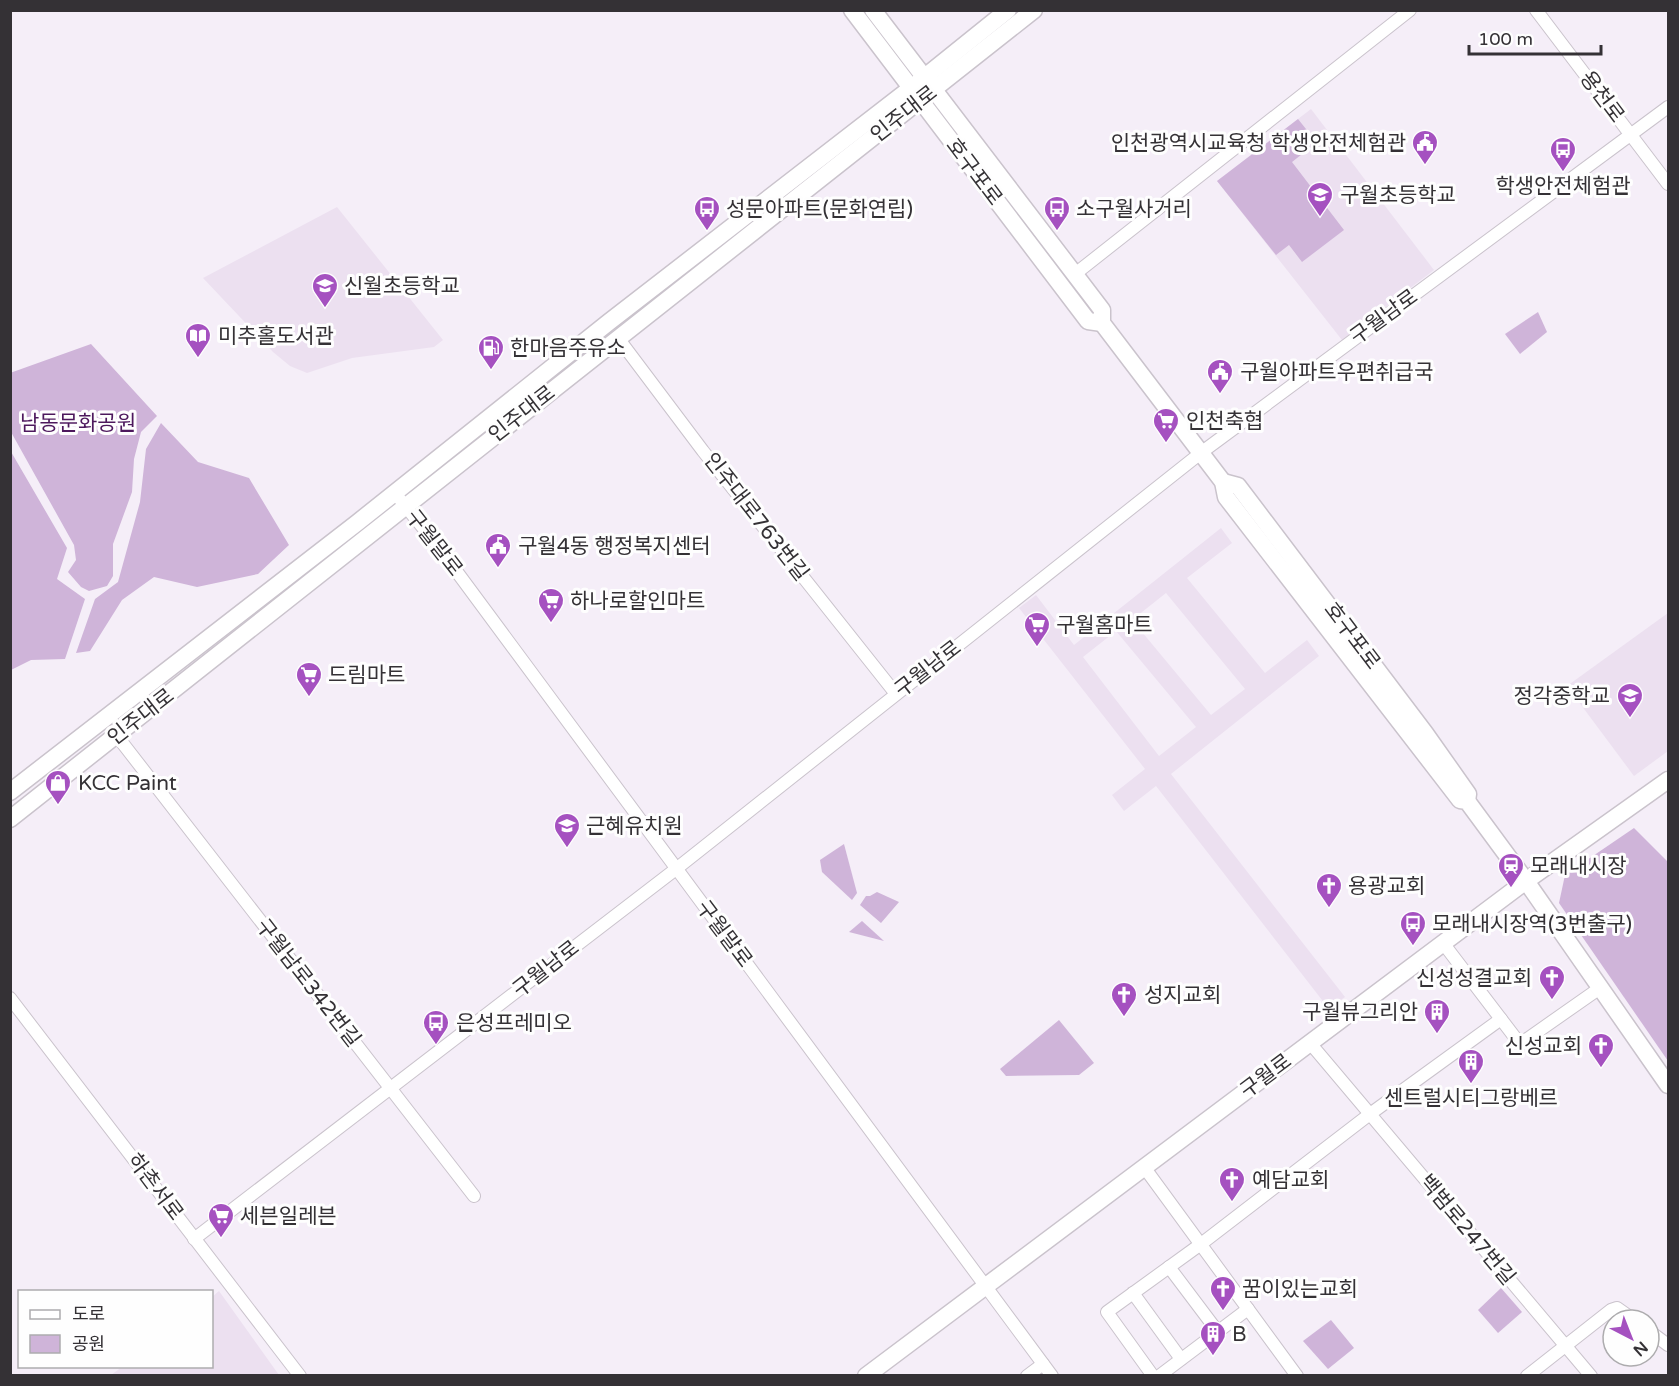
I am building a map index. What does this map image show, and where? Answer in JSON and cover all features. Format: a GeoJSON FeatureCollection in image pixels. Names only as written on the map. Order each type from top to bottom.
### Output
{"type":"FeatureCollection","features":[{"type":"Feature","properties":{"kind":"main road","name":"호구포로"},"geometry":{"type":"LineString","coordinates":[[852,10],[922,89],[1075,274],[1102,310],[1102,323],[1224,482],[1226,497],[1460,800],[1467,801],[1526,881],[1668,1085]]}},
{"type":"Feature","properties":{"kind":"main road","name":"호구포로"},"geometry":{"type":"LineString","coordinates":[[873,10],[922,89],[1088,321],[1102,323]]}},
{"type":"Feature","properties":{"kind":"main road","name":"인주대로"},"geometry":{"type":"LineString","coordinates":[[10,819],[618,338],[922,89],[1008,10]]}},
{"type":"Feature","properties":{"kind":"main road","name":"인주대로"},"geometry":{"type":"LineString","coordinates":[[10,792],[609,322],[922,89],[1034,10]]}},
{"type":"Feature","properties":{"kind":"main road","name":"구월로"},"geometry":{"type":"LineString","coordinates":[[866,1376],[884,1370],[985,1287],[1144,1167],[1526,881],[1668,780]]}},
{"type":"Feature","properties":{"kind":"street"},"geometry":{"type":"LineString","coordinates":[[1075,274],[1410,10]]}},
{"type":"Feature","properties":{"kind":"street","name":"용천로"},"geometry":{"type":"LineString","coordinates":[[1536,10],[1668,184]]}},
{"type":"Feature","properties":{"kind":"street","name":"구월남로"},"geometry":{"type":"LineString","coordinates":[[194,1239],[676,869],[1202,452],[1668,107]]}},
{"type":"Feature","properties":{"kind":"street","name":"인주대로763번길"},"geometry":{"type":"LineString","coordinates":[[618,338],[703,452],[896,694]]}},
{"type":"Feature","properties":{"kind":"street","name":"구월말로"},"geometry":{"type":"LineString","coordinates":[[394,492],[437,545],[1052,1376]]}},
{"type":"Feature","properties":{"kind":"street","name":"구월남로342번길"},"geometry":{"type":"LineString","coordinates":[[117,736],[474,1196]]}},
{"type":"Feature","properties":{"kind":"street"},"geometry":{"type":"LineString","coordinates":[[1443,943],[1520,1044],[1600,988]]}},
{"type":"Feature","properties":{"kind":"street","name":"하촌서로"},"geometry":{"type":"LineString","coordinates":[[10,998],[300,1376]]}},
{"type":"Feature","properties":{"kind":"street"},"geometry":{"type":"LineString","coordinates":[[1153,1376],[1107,1312],[1201,1244],[1370,1114],[1501,1019]]}},
{"type":"Feature","properties":{"kind":"street","name":"백범로247번길"},"geometry":{"type":"LineString","coordinates":[[1310,1043],[1590,1376]]}},
{"type":"Feature","properties":{"kind":"street"},"geometry":{"type":"LineString","coordinates":[[1144,1167],[1248,1309],[1292,1374]]}},
{"type":"Feature","properties":{"kind":"street"},"geometry":{"type":"LineString","coordinates":[[1169,1267],[1218,1332]]}},
{"type":"Feature","properties":{"kind":"street"},"geometry":{"type":"LineString","coordinates":[[1133,1293],[1181,1359]]}},
{"type":"Feature","properties":{"kind":"street"},"geometry":{"type":"LineString","coordinates":[[1159,1376],[1248,1309]]}},
{"type":"Feature","properties":{"kind":"street"},"geometry":{"type":"LineString","coordinates":[[1527,1376],[1601,1318]]}},
{"type":"Feature","properties":{"kind":"street"},"geometry":{"type":"LineString","coordinates":[[1027,1376],[1043,1364]]}},
{"type":"Feature","properties":{"kind":"shaded area","name":"구월초등학교"},"geometry":{"type":"Polygon","coordinates":[[[1311,109],[1434,270],[1342,340],[1217,181],[1311,109]]]}},
{"type":"Feature","properties":{"kind":"shaded area","name":"신월초등학교"},"geometry":{"type":"Polygon","coordinates":[[[337,207],[443,340],[434,347],[352,358],[307,373],[290,366],[273,352],[203,278],[337,207]]]}},
{"type":"Feature","properties":{"kind":"shaded area"},"geometry":{"type":"Polygon","coordinates":[[[1221,528],[1232,543],[1187,578],[1265,673],[1307,640],[1319,656],[1171,774],[1345,997],[1329,1009],[1156,786],[1124,811],[1112,795],[1145,769],[1019,608],[1036,595],[1074,645],[1221,528]],[[1166,593],[1132,620],[1211,715],[1245,689],[1166,593]],[[1116,631],[1083,657],[1159,756],[1196,727],[1116,631]]]}},
{"type":"Feature","properties":{"kind":"shaded area","name":"정각중학교"},"geometry":{"type":"Polygon","coordinates":[[[1668,613],[1668,751],[1634,776],[1567,686],[1668,613]]]}},
{"type":"Feature","properties":{"kind":"shaded area"},"geometry":{"type":"Polygon","coordinates":[[[219,1291],[279,1375],[111,1375],[121,1368],[213,1368],[213,1296],[219,1291]]]}},
{"type":"Feature","properties":{"kind":"green space"},"geometry":{"type":"Polygon","coordinates":[[[1298,119],[1310,134],[1311,147],[1292,162],[1344,230],[1302,262],[1289,245],[1276,255],[1217,181],[1298,119]]]}},
{"type":"Feature","properties":{"kind":"green space"},"geometry":{"type":"Polygon","coordinates":[[[1538,312],[1547,332],[1520,354],[1505,334],[1538,312]]]}},
{"type":"Feature","properties":{"kind":"green space","name":"남동문화공원"},"geometry":{"type":"Polygon","coordinates":[[[91,344],[157,416],[141,432],[134,459],[132,492],[113,544],[113,576],[107,586],[89,591],[81,587],[68,572],[76,560],[74,545],[11,432],[10,373],[91,344]]]}},
{"type":"Feature","properties":{"kind":"green space"},"geometry":{"type":"Polygon","coordinates":[[[161,423],[198,462],[249,478],[289,545],[258,574],[197,587],[154,577],[122,600],[90,651],[76,653],[95,599],[118,582],[140,502],[146,449],[161,423]]]}},
{"type":"Feature","properties":{"kind":"green space"},"geometry":{"type":"Polygon","coordinates":[[[10,450],[67,548],[57,579],[85,599],[65,659],[31,660],[11,670],[10,450]]]}},
{"type":"Feature","properties":{"kind":"green space"},"geometry":{"type":"Polygon","coordinates":[[[1634,828],[1668,862],[1668,1061],[1559,903],[1565,875],[1634,828]]]}},
{"type":"Feature","properties":{"kind":"green space"},"geometry":{"type":"Polygon","coordinates":[[[844,844],[857,893],[852,900],[822,872],[820,860],[844,844]]]}},
{"type":"Feature","properties":{"kind":"green space"},"geometry":{"type":"Polygon","coordinates":[[[877,892],[899,902],[881,923],[860,905],[866,896],[877,892]]]}},
{"type":"Feature","properties":{"kind":"green space"},"geometry":{"type":"Polygon","coordinates":[[[862,921],[884,941],[849,932],[862,921]]]}},
{"type":"Feature","properties":{"kind":"green space"},"geometry":{"type":"Polygon","coordinates":[[[1059,1020],[1094,1063],[1079,1075],[1006,1076],[1000,1069],[1059,1020]]]}},
{"type":"Feature","properties":{"kind":"green space"},"geometry":{"type":"Polygon","coordinates":[[[1501,1288],[1522,1312],[1498,1333],[1478,1310],[1501,1288]]]}},
{"type":"Feature","properties":{"kind":"green space"},"geometry":{"type":"Polygon","coordinates":[[[1331,1320],[1354,1348],[1328,1369],[1303,1341],[1331,1320]]]}},
{"type":"Feature","properties":{"kind":"place","name":"인천광역시교육청 학생안전체험관"},"geometry":{"type":"Point","coordinates":[1425,166]}},
{"type":"Feature","properties":{"kind":"place","name":"학생안전체험관"},"geometry":{"type":"Point","coordinates":[1563,173]}},
{"type":"Feature","properties":{"kind":"place","name":"구월초등학교"},"geometry":{"type":"Point","coordinates":[1320,218]}},
{"type":"Feature","properties":{"kind":"place","name":"성문아파트(문화연립)"},"geometry":{"type":"Point","coordinates":[707,232]}},
{"type":"Feature","properties":{"kind":"place","name":"소구월사거리"},"geometry":{"type":"Point","coordinates":[1057,232]}},
{"type":"Feature","properties":{"kind":"place","name":"신월초등학교"},"geometry":{"type":"Point","coordinates":[325,309]}},
{"type":"Feature","properties":{"kind":"place","name":"미추홀도서관"},"geometry":{"type":"Point","coordinates":[198,359]}},
{"type":"Feature","properties":{"kind":"place","name":"한마음주유소"},"geometry":{"type":"Point","coordinates":[491,371]}},
{"type":"Feature","properties":{"kind":"place","name":"구월아파트우편취급국"},"geometry":{"type":"Point","coordinates":[1220,395]}},
{"type":"Feature","properties":{"kind":"place","name":"인천축협"},"geometry":{"type":"Point","coordinates":[1166,444]}},
{"type":"Feature","properties":{"kind":"place","name":"구월4동 행정복지센터"},"geometry":{"type":"Point","coordinates":[498,569]}},
{"type":"Feature","properties":{"kind":"place","name":"하나로할인마트"},"geometry":{"type":"Point","coordinates":[551,624]}},
{"type":"Feature","properties":{"kind":"place","name":"구월홈마트"},"geometry":{"type":"Point","coordinates":[1037,648]}},
{"type":"Feature","properties":{"kind":"place","name":"드림마트"},"geometry":{"type":"Point","coordinates":[309,698]}},
{"type":"Feature","properties":{"kind":"place","name":"정각중학교"},"geometry":{"type":"Point","coordinates":[1630,719]}},
{"type":"Feature","properties":{"kind":"place","name":"KCC Paint"},"geometry":{"type":"Point","coordinates":[58,806]}},
{"type":"Feature","properties":{"kind":"place","name":"근혜유치원"},"geometry":{"type":"Point","coordinates":[567,849]}},
{"type":"Feature","properties":{"kind":"place","name":"모래내시장"},"geometry":{"type":"Point","coordinates":[1511,889]}},
{"type":"Feature","properties":{"kind":"place","name":"용광교회"},"geometry":{"type":"Point","coordinates":[1329,909]}},
{"type":"Feature","properties":{"kind":"place","name":"모래내시장역(3번출구)"},"geometry":{"type":"Point","coordinates":[1413,947]}},
{"type":"Feature","properties":{"kind":"place","name":"신성성결교회"},"geometry":{"type":"Point","coordinates":[1552,1001]}},
{"type":"Feature","properties":{"kind":"place","name":"성지교회"},"geometry":{"type":"Point","coordinates":[1124,1018]}},
{"type":"Feature","properties":{"kind":"place","name":"구월뷰그리안"},"geometry":{"type":"Point","coordinates":[1437,1035]}},
{"type":"Feature","properties":{"kind":"place","name":"은성프레미오"},"geometry":{"type":"Point","coordinates":[436,1046]}},
{"type":"Feature","properties":{"kind":"place","name":"신성교회"},"geometry":{"type":"Point","coordinates":[1601,1069]}},
{"type":"Feature","properties":{"kind":"place","name":"센트럴시티그랑베르"},"geometry":{"type":"Point","coordinates":[1471,1085]}},
{"type":"Feature","properties":{"kind":"place","name":"예담교회"},"geometry":{"type":"Point","coordinates":[1232,1203]}},
{"type":"Feature","properties":{"kind":"place","name":"세븐일레븐"},"geometry":{"type":"Point","coordinates":[221,1239]}},
{"type":"Feature","properties":{"kind":"place","name":"꿈이있는교회"},"geometry":{"type":"Point","coordinates":[1223,1312]}},
{"type":"Feature","properties":{"kind":"place","name":"B"},"geometry":{"type":"Point","coordinates":[1213,1357]}}]}
